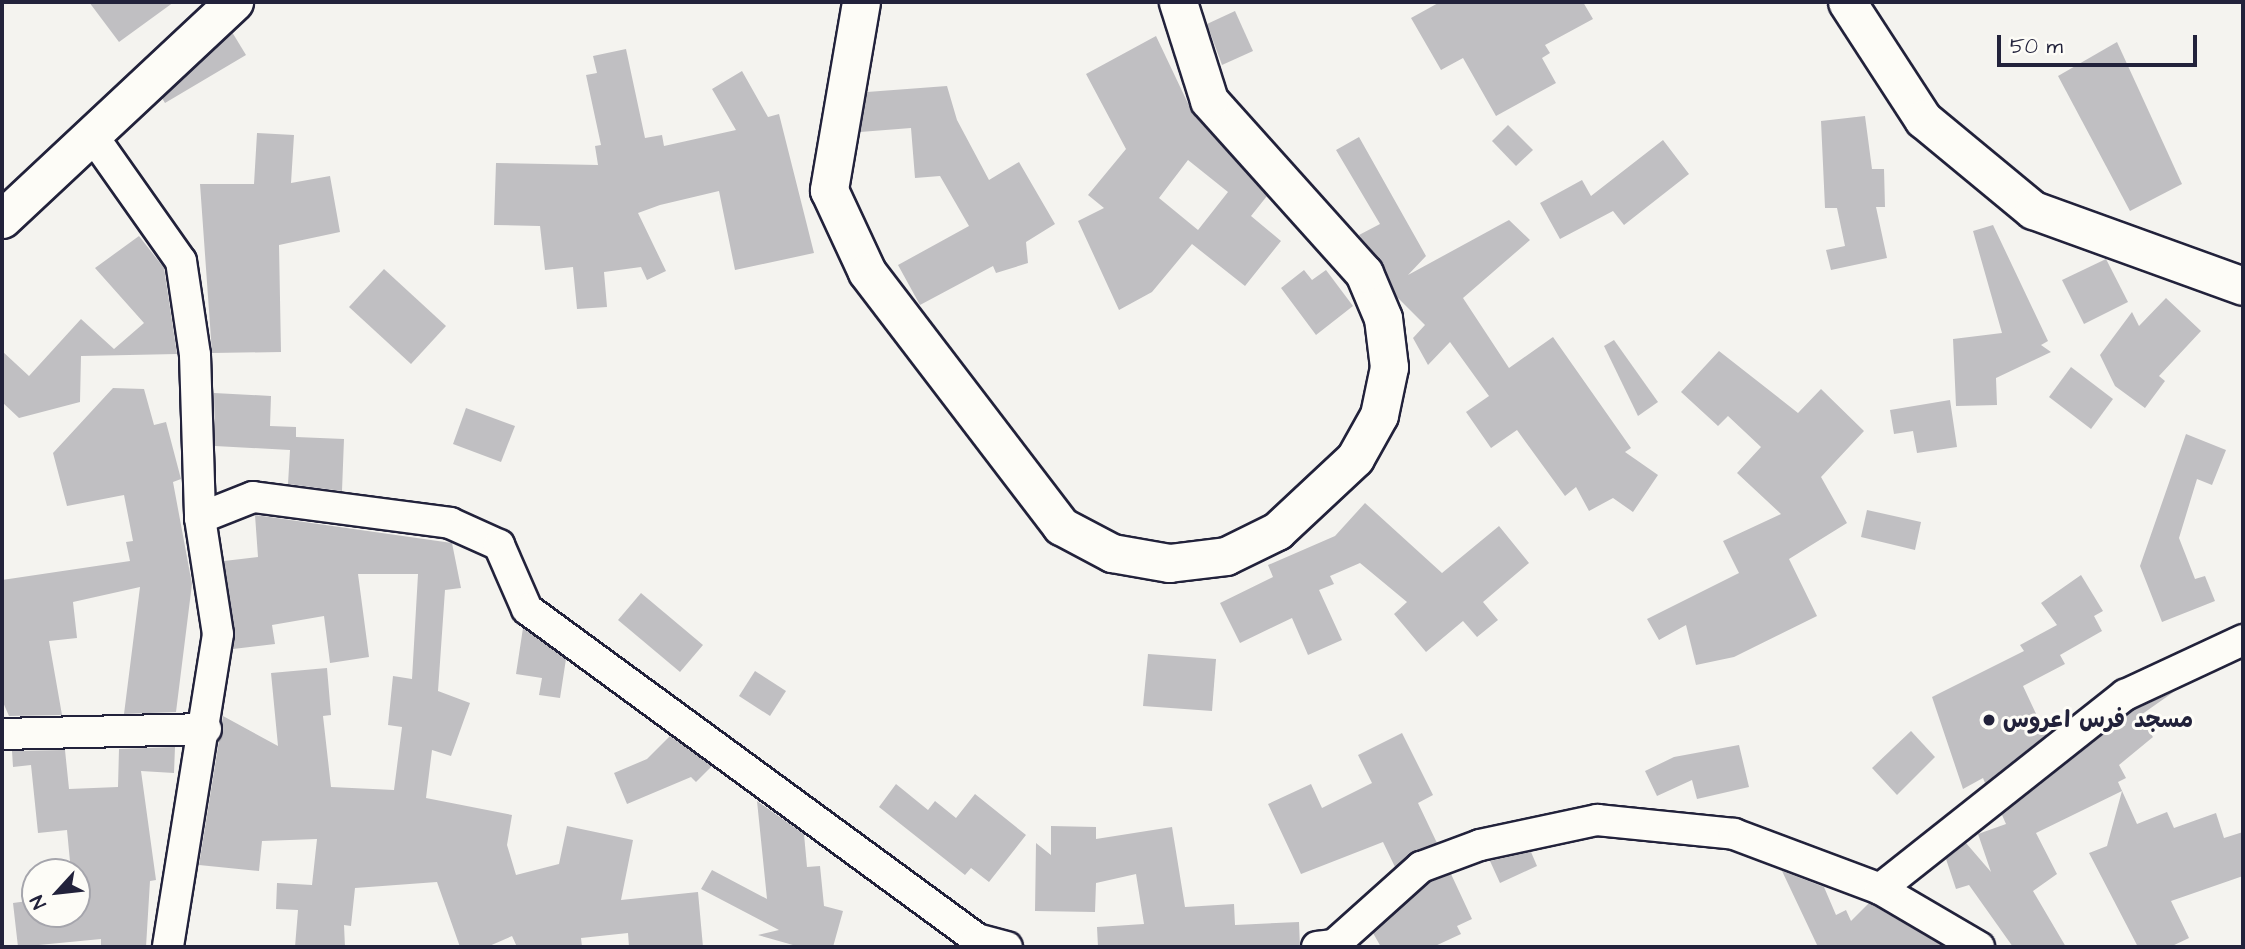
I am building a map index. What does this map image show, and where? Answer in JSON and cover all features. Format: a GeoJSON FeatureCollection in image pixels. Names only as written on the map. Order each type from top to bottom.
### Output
{"type":"FeatureCollection","features":[{"type":"Feature","properties":{"kind":"street"},"geometry":{"type":"LineString","coordinates":[[2,219],[234,2]]}},
{"type":"Feature","properties":{"kind":"street"},"geometry":{"type":"LineString","coordinates":[[861,2],[829,190],[867,272],[1061,526],[1112,553],[1168,563],[1226,556],[1278,531],[1355,458],[1379,415],[1389,367],[1384,318],[1363,273],[1209,100],[1178,2]]}},
{"type":"Feature","properties":{"kind":"street"},"geometry":{"type":"LineString","coordinates":[[1847,2],[1923,119],[2033,210],[2243,286]]}},
{"type":"Feature","properties":{"kind":"street"},"geometry":{"type":"LineString","coordinates":[[92,135],[181,261],[195,355],[200,518],[218,634],[206,729],[169,947]]}},
{"type":"Feature","properties":{"kind":"street"},"geometry":{"type":"LineString","coordinates":[[200,518],[253,497],[450,523],[499,545],[527,610],[977,939],[1007,947]]}},
{"type":"Feature","properties":{"kind":"street"},"geometry":{"type":"LineString","coordinates":[[1880,889],[2125,695],[2243,639]]}},
{"type":"Feature","properties":{"kind":"street"},"geometry":{"type":"LineString","coordinates":[[2,734],[206,729]]}},
{"type":"Feature","properties":{"kind":"street"},"geometry":{"type":"LineString","coordinates":[[1317,947],[1335,945],[1421,867],[1480,845],[1597,820],[1734,834],[1880,889],[1979,947]]}},
{"type":"Feature","properties":{"kind":"building"},"geometry":{"type":"Polygon","coordinates":[[[89,2],[174,2],[119,42],[89,2]]]}},
{"type":"Feature","properties":{"kind":"building"},"geometry":{"type":"Polygon","coordinates":[[[1440,2],[1583,2],[1593,19],[1545,45],[1550,53],[1542,58],[1556,83],[1496,116],[1463,58],[1441,70],[1411,18],[1440,2]]]}},
{"type":"Feature","properties":{"kind":"building"},"geometry":{"type":"Polygon","coordinates":[[[1235,11],[1253,51],[1222,65],[1207,24],[1235,11]]]}},
{"type":"Feature","properties":{"kind":"building"},"geometry":{"type":"Polygon","coordinates":[[[232,32],[246,55],[165,103],[162,98],[232,32]]]}},
{"type":"Feature","properties":{"kind":"building"},"geometry":{"type":"Polygon","coordinates":[[[1156,36],[1193,114],[1267,196],[1251,216],[1281,241],[1245,286],[1192,244],[1152,292],[1119,310],[1078,221],[1104,208],[1088,195],[1126,149],[1086,74],[1156,36]],[[1188,160],[1159,198],[1198,230],[1228,192],[1188,160]]]}},
{"type":"Feature","properties":{"kind":"building"},"geometry":{"type":"Polygon","coordinates":[[[2117,42],[2182,184],[2130,211],[2058,76],[2117,42]]]}},
{"type":"Feature","properties":{"kind":"building"},"geometry":{"type":"Polygon","coordinates":[[[626,49],[645,138],[662,135],[664,146],[736,130],[712,89],[742,71],[768,117],[779,114],[814,253],[735,270],[719,191],[638,213],[666,271],[647,280],[641,267],[604,272],[607,307],[577,309],[573,267],[545,270],[540,226],[494,225],[496,163],[598,165],[595,146],[601,145],[586,75],[597,73],[593,56],[626,49]]]}},
{"type":"Feature","properties":{"kind":"building"},"geometry":{"type":"Polygon","coordinates":[[[947,86],[957,120],[989,180],[1019,162],[1055,224],[1026,242],[1028,263],[996,273],[993,266],[920,305],[898,265],[969,226],[940,176],[915,178],[911,128],[860,132],[867,92],[947,86]]]}},
{"type":"Feature","properties":{"kind":"building"},"geometry":{"type":"Polygon","coordinates":[[[1865,116],[1872,169],[1884,169],[1885,207],[1876,207],[1887,258],[1831,270],[1826,250],[1845,246],[1837,208],[1825,208],[1821,121],[1865,116]]]}},
{"type":"Feature","properties":{"kind":"building"},"geometry":{"type":"Polygon","coordinates":[[[1508,125],[1533,150],[1516,166],[1492,141],[1508,125]]]}},
{"type":"Feature","properties":{"kind":"building"},"geometry":{"type":"Polygon","coordinates":[[[257,133],[294,135],[291,183],[330,176],[340,232],[279,245],[281,352],[212,353],[200,184],[254,184],[257,133]]]}},
{"type":"Feature","properties":{"kind":"building"},"geometry":{"type":"Polygon","coordinates":[[[1359,137],[1426,256],[1408,275],[1509,220],[1530,240],[1463,298],[1509,368],[1553,337],[1631,448],[1625,452],[1658,475],[1633,512],[1613,498],[1589,511],[1576,487],[1565,496],[1517,430],[1491,448],[1466,412],[1489,396],[1450,342],[1428,365],[1413,338],[1425,325],[1397,297],[1383,264],[1359,235],[1380,224],[1336,150],[1359,137]]]}},
{"type":"Feature","properties":{"kind":"building"},"geometry":{"type":"Polygon","coordinates":[[[1663,140],[1689,174],[1624,225],[1613,211],[1560,239],[1540,203],[1582,180],[1591,196],[1663,140]]]}},
{"type":"Feature","properties":{"kind":"building"},"geometry":{"type":"Polygon","coordinates":[[[1993,225],[2048,341],[2041,345],[2051,352],[1996,378],[1997,405],[1956,406],[1953,339],[2002,333],[1973,231],[1993,225]]]}},
{"type":"Feature","properties":{"kind":"building"},"geometry":{"type":"Polygon","coordinates":[[[139,236],[164,268],[177,354],[81,356],[80,402],[19,418],[2,402],[2,351],[29,376],[81,319],[114,349],[144,323],[95,268],[139,236]]]}},
{"type":"Feature","properties":{"kind":"building"},"geometry":{"type":"Polygon","coordinates":[[[2106,259],[2128,302],[2084,324],[2062,280],[2106,259]]]}},
{"type":"Feature","properties":{"kind":"building"},"geometry":{"type":"Polygon","coordinates":[[[384,269],[446,326],[411,364],[349,307],[384,269]]]}},
{"type":"Feature","properties":{"kind":"building"},"geometry":{"type":"Polygon","coordinates":[[[1304,270],[1312,280],[1326,270],[1353,306],[1316,335],[1281,288],[1304,270]]]}},
{"type":"Feature","properties":{"kind":"building"},"geometry":{"type":"Polygon","coordinates":[[[2166,298],[2201,331],[2159,376],[2165,381],[2145,408],[2115,386],[2100,355],[2132,312],[2139,326],[2166,298]]]}},
{"type":"Feature","properties":{"kind":"building"},"geometry":{"type":"Polygon","coordinates":[[[1614,340],[1658,402],[1638,416],[1604,346],[1614,340]]]}},
{"type":"Feature","properties":{"kind":"building"},"geometry":{"type":"Polygon","coordinates":[[[1719,351],[1798,413],[1821,389],[1864,431],[1821,477],[1847,523],[1789,559],[1817,616],[1734,657],[1696,665],[1686,625],[1659,640],[1647,619],[1739,573],[1723,541],[1781,514],[1737,473],[1761,447],[1728,416],[1718,426],[1681,392],[1719,351]]]}},
{"type":"Feature","properties":{"kind":"building"},"geometry":{"type":"Polygon","coordinates":[[[2071,367],[2113,399],[2091,429],[2049,397],[2071,367]]]}},
{"type":"Feature","properties":{"kind":"building"},"geometry":{"type":"Polygon","coordinates":[[[113,388],[144,389],[154,425],[166,422],[181,479],[173,482],[192,584],[176,712],[124,714],[140,587],[73,602],[77,638],[49,641],[62,715],[9,716],[2,700],[2,580],[130,561],[126,542],[133,541],[124,495],[67,506],[53,453],[113,388]]]}},
{"type":"Feature","properties":{"kind":"building"},"geometry":{"type":"Polygon","coordinates":[[[214,393],[271,396],[270,426],[296,427],[296,437],[344,439],[342,491],[288,484],[290,450],[215,446],[214,393]]]}},
{"type":"Feature","properties":{"kind":"building"},"geometry":{"type":"Polygon","coordinates":[[[1950,400],[1957,447],[1917,453],[1913,431],[1894,434],[1890,410],[1950,400]]]}},
{"type":"Feature","properties":{"kind":"building"},"geometry":{"type":"Polygon","coordinates":[[[466,408],[515,426],[501,462],[453,444],[466,408]]]}},
{"type":"Feature","properties":{"kind":"building"},"geometry":{"type":"Polygon","coordinates":[[[2186,434],[2226,450],[2212,485],[2197,479],[2179,538],[2195,579],[2205,576],[2215,601],[2162,622],[2140,566],[2186,434]]]}},
{"type":"Feature","properties":{"kind":"building"},"geometry":{"type":"Polygon","coordinates":[[[1365,503],[1442,573],[1499,526],[1529,563],[1483,602],[1498,620],[1477,637],[1463,621],[1426,652],[1394,614],[1407,602],[1360,563],[1330,576],[1334,584],[1319,590],[1342,640],[1308,655],[1292,618],[1240,643],[1220,603],[1273,577],[1268,565],[1335,536],[1365,503]]]}},
{"type":"Feature","properties":{"kind":"building"},"geometry":{"type":"Polygon","coordinates":[[[1867,510],[1921,522],[1915,550],[1861,537],[1867,510]]]}},
{"type":"Feature","properties":{"kind":"building"},"geometry":{"type":"Polygon","coordinates":[[[255,515],[452,543],[461,588],[445,590],[438,691],[470,703],[451,756],[432,750],[426,798],[512,815],[507,845],[516,875],[559,864],[567,826],[633,840],[621,900],[698,892],[703,947],[629,947],[628,933],[581,938],[582,947],[517,947],[512,936],[487,947],[460,947],[437,882],[355,888],[351,926],[344,925],[345,947],[295,947],[298,910],[276,909],[277,883],[312,885],[317,839],[262,841],[259,871],[199,865],[223,716],[278,746],[271,673],[327,668],[331,715],[323,716],[331,787],[394,790],[402,727],[388,725],[393,676],[412,679],[418,574],[358,574],[369,657],[330,663],[324,616],[272,625],[275,644],[233,649],[224,561],[258,557],[255,515]]]}},
{"type":"Feature","properties":{"kind":"building","name":"مسجد فرس اعروس"},"geometry":{"type":"Polygon","coordinates":[[[2081,575],[2103,611],[2094,616],[2102,631],[2060,655],[2065,664],[2023,686],[2046,735],[1985,783],[1983,778],[1963,789],[1932,697],[2024,651],[2020,645],[2057,625],[2041,603],[2081,575]]]}},
{"type":"Feature","properties":{"kind":"building"},"geometry":{"type":"Polygon","coordinates":[[[641,593],[703,645],[680,672],[618,620],[641,593]]]}},
{"type":"Feature","properties":{"kind":"building"},"geometry":{"type":"Polygon","coordinates":[[[523,628],[566,659],[560,698],[539,695],[542,678],[516,674],[523,628]]]}},
{"type":"Feature","properties":{"kind":"building"},"geometry":{"type":"Polygon","coordinates":[[[1148,654],[1216,659],[1212,711],[1143,706],[1148,654]]]}},
{"type":"Feature","properties":{"kind":"building"},"geometry":{"type":"Polygon","coordinates":[[[755,671],[786,691],[770,716],[739,696],[755,671]]]}},
{"type":"Feature","properties":{"kind":"building"},"geometry":{"type":"Polygon","coordinates":[[[2175,691],[2138,717],[2153,737],[2119,765],[2126,778],[2118,782],[2137,824],[2167,812],[2174,828],[2216,813],[2224,838],[2243,832],[2243,876],[2171,901],[2189,938],[2170,947],[2138,947],[2089,853],[2107,846],[2122,791],[2036,833],[2057,874],[2033,891],[2066,947],[2013,947],[1969,885],[1956,889],[1946,859],[1966,843],[1991,872],[1978,834],[2006,824],[2002,815],[2134,710],[2175,691]]]}},
{"type":"Feature","properties":{"kind":"building"},"geometry":{"type":"Polygon","coordinates":[[[1911,731],[1935,757],[1897,795],[1872,768],[1911,731]]]}},
{"type":"Feature","properties":{"kind":"building"},"geometry":{"type":"Polygon","coordinates":[[[1402,733],[1433,795],[1418,803],[1437,843],[1395,867],[1383,842],[1301,874],[1268,804],[1311,784],[1322,808],[1372,783],[1358,755],[1402,733]]]}},
{"type":"Feature","properties":{"kind":"building"},"geometry":{"type":"Polygon","coordinates":[[[670,736],[712,766],[696,782],[691,777],[627,804],[614,773],[647,759],[670,736]]]}},
{"type":"Feature","properties":{"kind":"building"},"geometry":{"type":"Polygon","coordinates":[[[1739,745],[1749,787],[1697,799],[1692,780],[1657,796],[1645,771],[1674,757],[1739,745]]]}},
{"type":"Feature","properties":{"kind":"building"},"geometry":{"type":"Polygon","coordinates":[[[175,747],[174,773],[141,771],[156,880],[150,881],[146,947],[101,946],[101,939],[18,947],[13,903],[21,902],[21,928],[91,928],[91,858],[70,858],[67,830],[38,833],[31,765],[13,767],[12,751],[65,750],[69,789],[118,787],[119,749],[175,747]]]}},
{"type":"Feature","properties":{"kind":"building"},"geometry":{"type":"Polygon","coordinates":[[[896,784],[928,810],[935,801],[956,818],[975,794],[1026,835],[989,882],[971,868],[965,875],[879,807],[896,784]]]}},
{"type":"Feature","properties":{"kind":"building"},"geometry":{"type":"Polygon","coordinates":[[[757,801],[804,834],[807,867],[820,866],[824,906],[843,911],[833,947],[800,947],[758,935],[779,930],[701,889],[712,870],[767,899],[757,801]]]}},
{"type":"Feature","properties":{"kind":"building"},"geometry":{"type":"Polygon","coordinates":[[[1051,826],[1096,827],[1096,839],[1172,827],[1185,907],[1234,904],[1235,925],[1299,922],[1300,947],[1098,947],[1097,927],[1144,924],[1136,874],[1096,883],[1095,912],[1035,911],[1036,843],[1051,855],[1051,826]]]}},
{"type":"Feature","properties":{"kind":"building"},"geometry":{"type":"Polygon","coordinates":[[[1531,852],[1537,866],[1500,883],[1490,861],[1531,852]]]}},
{"type":"Feature","properties":{"kind":"building"},"geometry":{"type":"Polygon","coordinates":[[[1782,871],[1824,887],[1836,915],[1846,910],[1851,921],[1869,903],[1945,947],[1818,947],[1782,871]]]}},
{"type":"Feature","properties":{"kind":"building"},"geometry":{"type":"Polygon","coordinates":[[[1451,874],[1472,919],[1457,926],[1461,934],[1433,947],[1381,947],[1373,933],[1430,882],[1451,874]]]}},
{"type":"Feature","properties":{"kind":"place","name":"مسجد فرس اعروس"},"geometry":{"type":"Point","coordinates":[1989,720]}}]}
